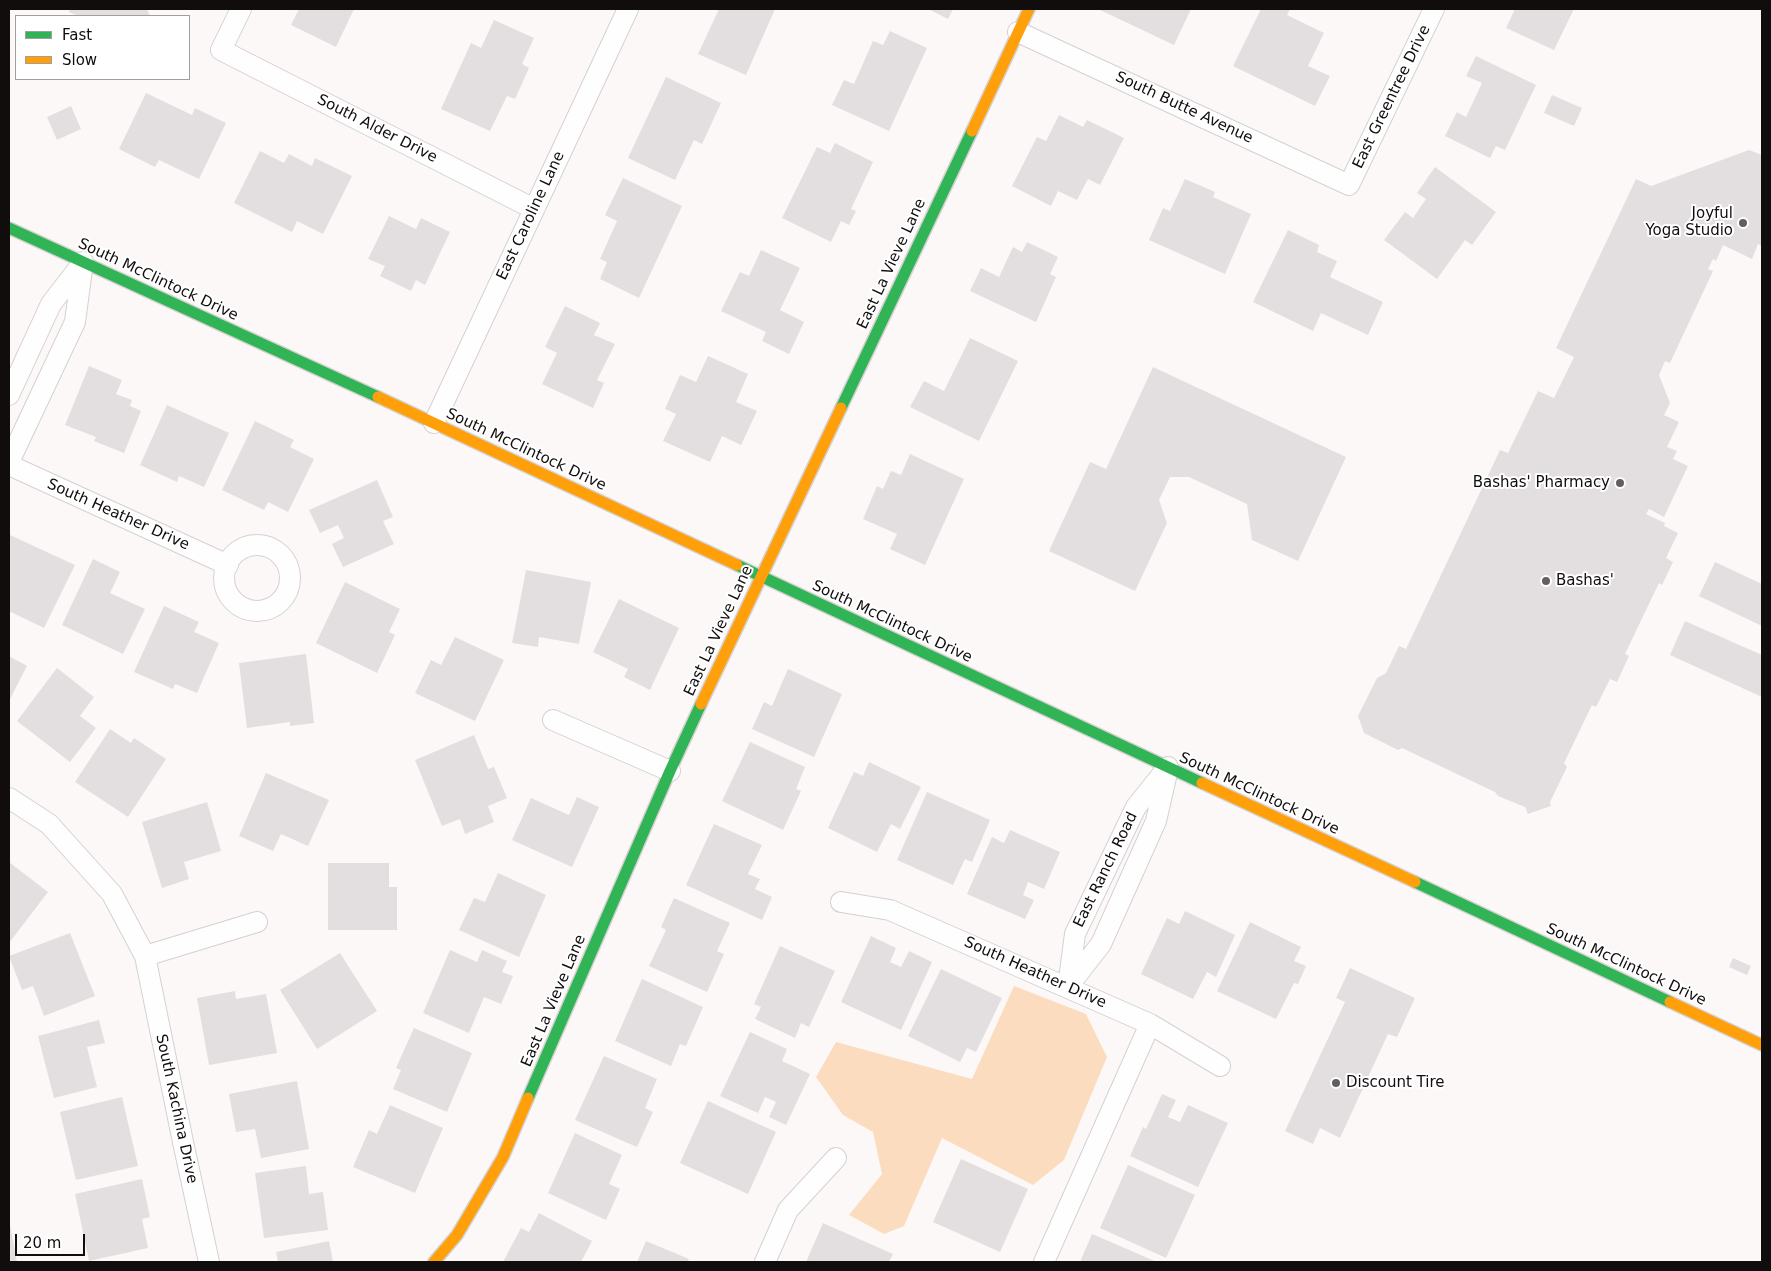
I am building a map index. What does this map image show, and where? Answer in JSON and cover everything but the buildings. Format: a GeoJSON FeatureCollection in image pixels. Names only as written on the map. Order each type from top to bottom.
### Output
{"type":"FeatureCollection","features":[{"type":"Feature","properties":{"kind":"main road","name":"East La Vieve Lane"},"geometry":{"type":"LineString","coordinates":[[434,1262],[457,1235],[503,1157],[670,771],[760,576],[1029,9]]}},
{"type":"Feature","properties":{"kind":"main road","name":"South McClintock Drive"},"geometry":{"type":"LineString","coordinates":[[9,228],[434,423],[1762,1045]]}},
{"type":"Feature","properties":{"kind":"street","name":"South Alder Drive"},"geometry":{"type":"LineString","coordinates":[[241,9],[221,50],[534,209]]}},
{"type":"Feature","properties":{"kind":"street","name":"East Caroline Lane"},"geometry":{"type":"LineString","coordinates":[[434,423],[628,9]]}},
{"type":"Feature","properties":{"kind":"street","name":"East Greentree Drive"},"geometry":{"type":"LineString","coordinates":[[1349,185],[1434,9]]}},
{"type":"Feature","properties":{"kind":"street","name":"South Butte Avenue"},"geometry":{"type":"LineString","coordinates":[[1018,32],[1349,185]]}},
{"type":"Feature","properties":{"kind":"street"},"geometry":{"type":"LineString","coordinates":[[9,395],[51,304],[83,262]]}},
{"type":"Feature","properties":{"kind":"street"},"geometry":{"type":"LineString","coordinates":[[9,463],[76,322],[83,262]]}},
{"type":"Feature","properties":{"kind":"street","name":"South Heather Drive"},"geometry":{"type":"LineString","coordinates":[[9,463],[228,565]]}},
{"type":"Feature","properties":{"kind":"street"},"geometry":{"type":"LineString","coordinates":[[552,720],[670,771]]}},
{"type":"Feature","properties":{"kind":"street","name":"East Ranch Road"},"geometry":{"type":"LineString","coordinates":[[1068,987],[1101,944],[1156,821],[1168,767]]}},
{"type":"Feature","properties":{"kind":"street","name":"East Ranch Road"},"geometry":{"type":"LineString","coordinates":[[1068,987],[1075,934],[1136,807],[1168,767]]}},
{"type":"Feature","properties":{"kind":"street","name":"South Kachina Drive"},"geometry":{"type":"LineString","coordinates":[[9,798],[49,824],[112,894],[145,956],[209,1262]]}},
{"type":"Feature","properties":{"kind":"street","name":"South Heather Drive"},"geometry":{"type":"LineString","coordinates":[[841,902],[890,910],[1068,987],[1150,1024],[1220,1066]]}},
{"type":"Feature","properties":{"kind":"street"},"geometry":{"type":"LineString","coordinates":[[145,956],[257,922]]}},
{"type":"Feature","properties":{"kind":"street"},"geometry":{"type":"LineString","coordinates":[[1044,1262],[1150,1024]]}},
{"type":"Feature","properties":{"kind":"street"},"geometry":{"type":"LineString","coordinates":[[766,1262],[788,1210],[836,1158]]}},
{"type":"Feature","properties":{"kind":"shaded area"},"geometry":{"type":"Polygon","coordinates":[[[1014,986],[1086,1014],[1107,1057],[1064,1160],[1033,1185],[942,1138],[904,1226],[884,1234],[849,1215],[882,1174],[873,1132],[843,1115],[816,1077],[836,1042],[972,1079],[1014,986]]]}},
{"type":"Feature","properties":{"kind":"traffic: fast"},"geometry":{"type":"LineString","coordinates":[[841,408],[972,131]]}},
{"type":"Feature","properties":{"kind":"traffic: fast"},"geometry":{"type":"LineString","coordinates":[[9,228],[378,397]]}},
{"type":"Feature","properties":{"kind":"traffic: fast"},"geometry":{"type":"LineString","coordinates":[[737,565],[1202,783]]}},
{"type":"Feature","properties":{"kind":"traffic: fast"},"geometry":{"type":"LineString","coordinates":[[528,1098],[701,704]]}},
{"type":"Feature","properties":{"kind":"traffic: fast"},"geometry":{"type":"LineString","coordinates":[[1415,882],[1670,1002]]}},
{"type":"Feature","properties":{"kind":"traffic: slow"},"geometry":{"type":"LineString","coordinates":[[972,131],[1029,9]]}},
{"type":"Feature","properties":{"kind":"traffic: slow"},"geometry":{"type":"LineString","coordinates":[[378,397],[737,565]]}},
{"type":"Feature","properties":{"kind":"traffic: slow"},"geometry":{"type":"LineString","coordinates":[[701,704],[841,408]]}},
{"type":"Feature","properties":{"kind":"traffic: slow"},"geometry":{"type":"LineString","coordinates":[[1202,783],[1415,882]]}},
{"type":"Feature","properties":{"kind":"traffic: slow"},"geometry":{"type":"LineString","coordinates":[[1670,1002],[1762,1045]]}},
{"type":"Feature","properties":{"kind":"traffic: slow"},"geometry":{"type":"LineString","coordinates":[[434,1262],[457,1235],[503,1157],[528,1098]]}},
{"type":"Feature","properties":{"kind":"place","name":"Joyful Yoga Studio"},"geometry":{"type":"Point","coordinates":[1743,223]}},
{"type":"Feature","properties":{"kind":"place","name":"Bashas' Pharmacy"},"geometry":{"type":"Point","coordinates":[1620,483]}},
{"type":"Feature","properties":{"kind":"place","name":"Bashas'"},"geometry":{"type":"Point","coordinates":[1546,581]}},
{"type":"Feature","properties":{"kind":"place","name":"Discount Tire"},"geometry":{"type":"Point","coordinates":[1336,1083]}}]}
